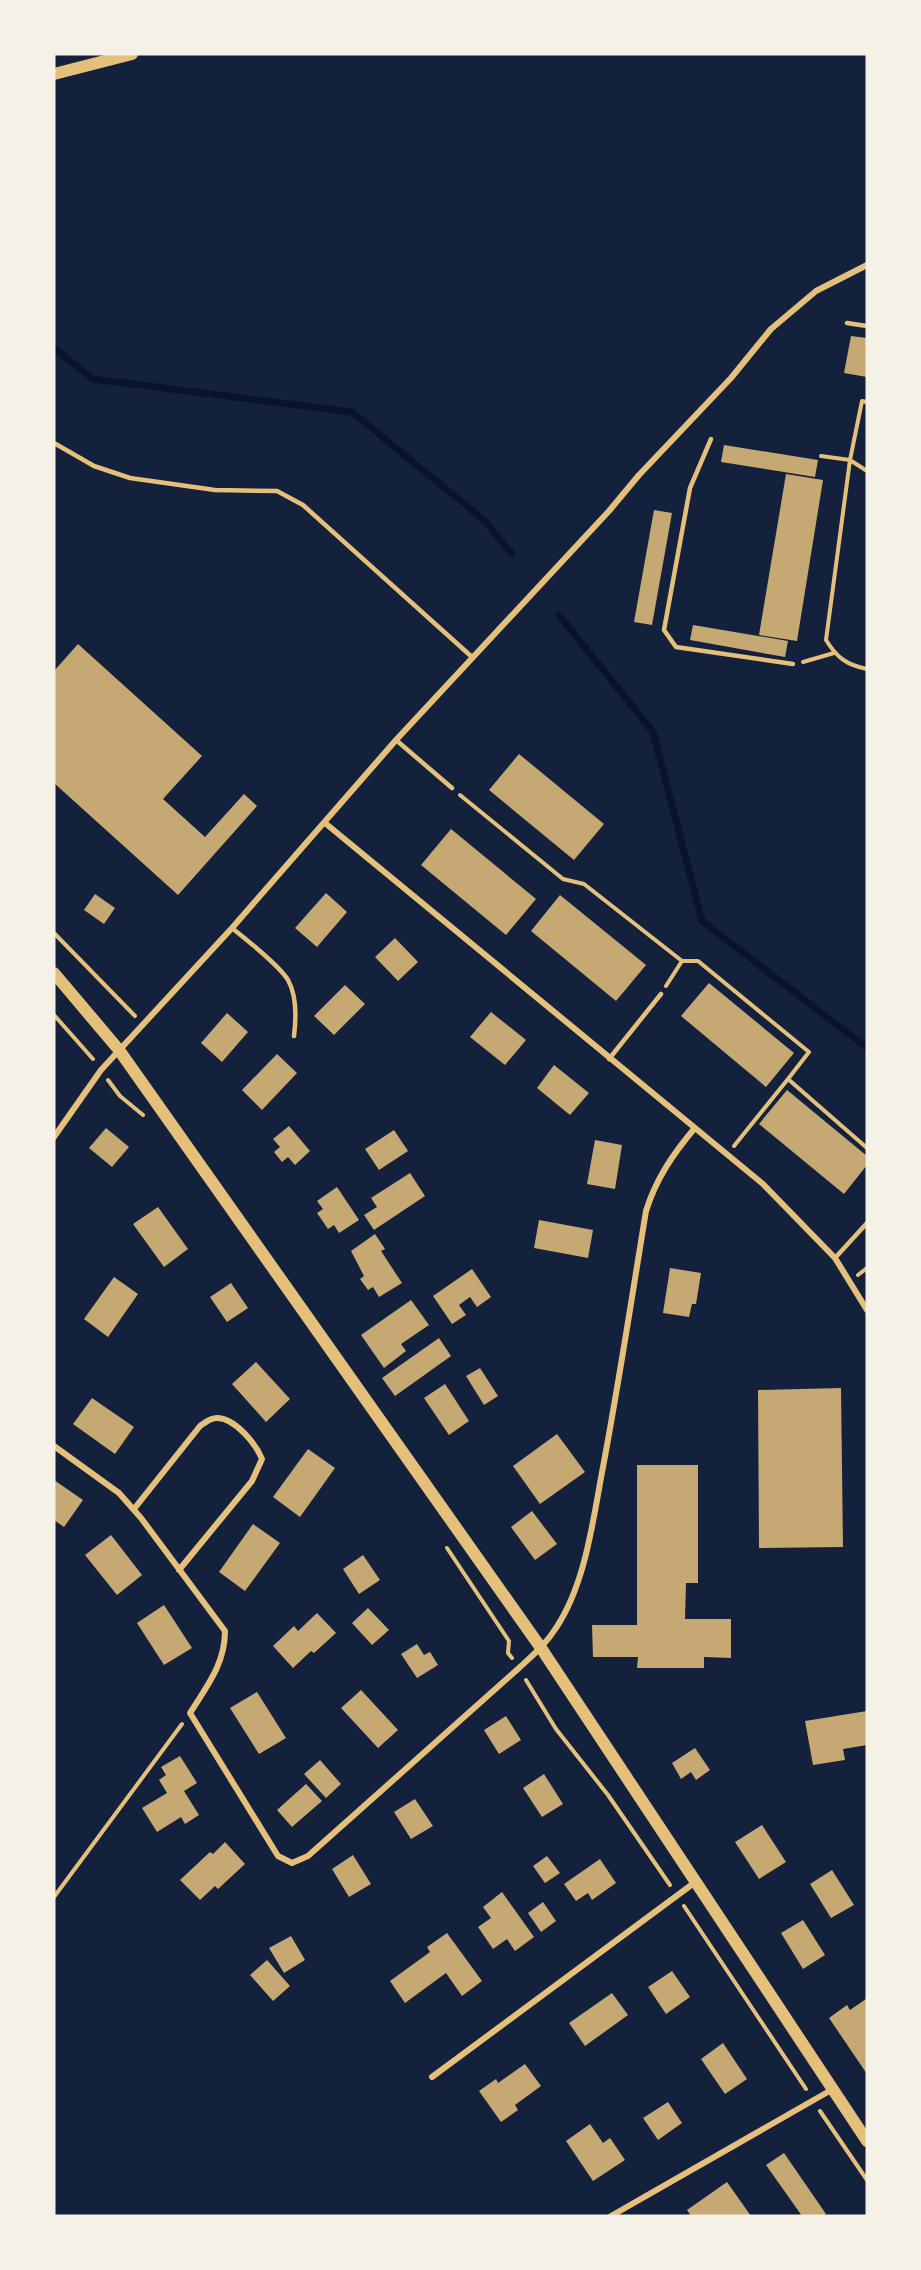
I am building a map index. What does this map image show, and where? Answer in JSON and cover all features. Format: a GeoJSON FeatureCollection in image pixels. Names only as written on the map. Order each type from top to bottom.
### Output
{"type":"FeatureCollection","features":[{"type":"Feature","properties":{"kind":"main road"},"geometry":{"type":"LineString","coordinates":[[54,74],[112,56],[132,54]]}},
{"type":"Feature","properties":{"kind":"main road"},"geometry":{"type":"LineString","coordinates":[[54,973],[119,1050],[541,1648],[694,1883],[867,2141]]}},
{"type":"Feature","properties":{"kind":"street"},"geometry":{"type":"LineString","coordinates":[[54,1137],[101,1070],[232,928],[396,740],[609,511],[639,475],[730,378],[771,329],[816,291],[867,265]]}},
{"type":"Feature","properties":{"kind":"street"},"geometry":{"type":"LineString","coordinates":[[325,823],[763,1184],[836,1258],[867,1310]]}},
{"type":"Feature","properties":{"kind":"street"},"geometry":{"type":"LineString","coordinates":[[54,1446],[119,1493],[134,1509],[225,1631],[225,1645],[220,1664],[190,1713],[278,1856],[292,1863],[308,1856],[541,1648],[556,1628],[569,1604],[585,1557],[614,1404],[646,1210],[653,1188],[661,1174],[694,1129]]}},
{"type":"Feature","properties":{"kind":"street"},"geometry":{"type":"LineString","coordinates":[[134,1509],[200,1426],[208,1420],[216,1418],[226,1420],[246,1435],[258,1449],[262,1459],[252,1481],[179,1570]]}},
{"type":"Feature","properties":{"kind":"street"},"geometry":{"type":"LineString","coordinates":[[432,2077],[694,1883]]}},
{"type":"Feature","properties":{"kind":"street"},"geometry":{"type":"LineString","coordinates":[[611,2216],[833,2089]]}},
{"type":"Feature","properties":{"kind":"lane"},"geometry":{"type":"LineString","coordinates":[[847,323],[867,326]]}},
{"type":"Feature","properties":{"kind":"lane"},"geometry":{"type":"LineString","coordinates":[[711,439],[690,489],[664,630],[676,647],[793,664]]}},
{"type":"Feature","properties":{"kind":"lane"},"geometry":{"type":"LineString","coordinates":[[54,443],[94,466],[129,478],[215,490],[278,491],[303,505],[472,657]]}},
{"type":"Feature","properties":{"kind":"lane"},"geometry":{"type":"LineString","coordinates":[[396,740],[452,788]]}},
{"type":"Feature","properties":{"kind":"lane"},"geometry":{"type":"LineString","coordinates":[[232,928],[253,945],[288,981],[297,1015],[294,1036]]}},
{"type":"Feature","properties":{"kind":"lane"},"geometry":{"type":"LineString","coordinates":[[609,1059],[661,994]]}},
{"type":"Feature","properties":{"kind":"lane"},"geometry":{"type":"LineString","coordinates":[[836,1258],[867,1222]]}},
{"type":"Feature","properties":{"kind":"path"},"geometry":{"type":"LineString","coordinates":[[867,402],[862,401],[850,460],[826,640],[834,653],[849,665],[867,669]]}},
{"type":"Feature","properties":{"kind":"path"},"geometry":{"type":"LineString","coordinates":[[821,456],[850,460],[867,471]]}},
{"type":"Feature","properties":{"kind":"path"},"geometry":{"type":"LineString","coordinates":[[793,664],[834,653]]}},
{"type":"Feature","properties":{"kind":"path"},"geometry":{"type":"LineString","coordinates":[[452,788],[563,879],[584,884],[682,961],[698,961],[809,1052],[727,1155]]}},
{"type":"Feature","properties":{"kind":"path"},"geometry":{"type":"LineString","coordinates":[[54,933],[144,1025]]}},
{"type":"Feature","properties":{"kind":"path"},"geometry":{"type":"LineString","coordinates":[[661,994],[682,961]]}},
{"type":"Feature","properties":{"kind":"path"},"geometry":{"type":"LineString","coordinates":[[54,1015],[120,1096],[148,1122]]}},
{"type":"Feature","properties":{"kind":"path"},"geometry":{"type":"LineString","coordinates":[[788,1079],[867,1148]]}},
{"type":"Feature","properties":{"kind":"path"},"geometry":{"type":"LineString","coordinates":[[443,1542],[509,1641],[508,1653],[556,1729],[608,1795],[677,1895],[867,2180]]}},
{"type":"Feature","properties":{"kind":"path"},"geometry":{"type":"LineString","coordinates":[[54,1897],[190,1713]]}},
{"type":"Feature","properties":{"kind":"building"},"geometry":{"type":"Polygon","coordinates":[[[851,336],[867,338],[867,377],[844,373],[851,336]]]}},
{"type":"Feature","properties":{"kind":"building"},"geometry":{"type":"Polygon","coordinates":[[[724,445],[818,460],[815,477],[721,462],[724,445]]]}},
{"type":"Feature","properties":{"kind":"building"},"geometry":{"type":"Polygon","coordinates":[[[786,474],[823,480],[797,641],[759,635],[786,474]]]}},
{"type":"Feature","properties":{"kind":"building"},"geometry":{"type":"Polygon","coordinates":[[[654,510],[672,513],[652,625],[634,622],[654,510]]]}},
{"type":"Feature","properties":{"kind":"building"},"geometry":{"type":"Polygon","coordinates":[[[693,625],[788,641],[785,657],[690,640],[693,625]]]}},
{"type":"Feature","properties":{"kind":"building"},"geometry":{"type":"Polygon","coordinates":[[[78,644],[202,756],[163,799],[205,837],[244,794],[257,806],[178,895],[54,783],[54,671],[78,644]]]}},
{"type":"Feature","properties":{"kind":"building"},"geometry":{"type":"Polygon","coordinates":[[[519,754],[604,824],[574,860],[489,790],[519,754]]]}},
{"type":"Feature","properties":{"kind":"building"},"geometry":{"type":"Polygon","coordinates":[[[451,829],[536,899],[506,935],[421,865],[451,829]]]}},
{"type":"Feature","properties":{"kind":"building"},"geometry":{"type":"Polygon","coordinates":[[[326,893],[347,912],[317,947],[295,928],[326,893]]]}},
{"type":"Feature","properties":{"kind":"building"},"geometry":{"type":"Polygon","coordinates":[[[95,894],[115,908],[104,924],[84,910],[95,894]]]}},
{"type":"Feature","properties":{"kind":"building"},"geometry":{"type":"Polygon","coordinates":[[[560,895],[646,965],[616,1001],[531,931],[560,895]]]}},
{"type":"Feature","properties":{"kind":"building"},"geometry":{"type":"Polygon","coordinates":[[[395,938],[418,962],[398,981],[375,957],[395,938]]]}},
{"type":"Feature","properties":{"kind":"building"},"geometry":{"type":"Polygon","coordinates":[[[709,983],[794,1053],[766,1087],[681,1016],[709,983]]]}},
{"type":"Feature","properties":{"kind":"building"},"geometry":{"type":"Polygon","coordinates":[[[345,985],[365,1004],[334,1035],[314,1016],[345,985]]]}},
{"type":"Feature","properties":{"kind":"building"},"geometry":{"type":"Polygon","coordinates":[[[491,1012],[526,1040],[505,1065],[470,1037],[491,1012]]]}},
{"type":"Feature","properties":{"kind":"building"},"geometry":{"type":"Polygon","coordinates":[[[227,1013],[248,1032],[222,1062],[201,1043],[227,1013]]]}},
{"type":"Feature","properties":{"kind":"building"},"geometry":{"type":"Polygon","coordinates":[[[277,1054],[297,1073],[262,1110],[242,1090],[277,1054]]]}},
{"type":"Feature","properties":{"kind":"building"},"geometry":{"type":"Polygon","coordinates":[[[554,1065],[589,1093],[570,1115],[537,1088],[554,1065]]]}},
{"type":"Feature","properties":{"kind":"building"},"geometry":{"type":"Polygon","coordinates":[[[787,1090],[867,1156],[867,1165],[844,1194],[759,1124],[787,1090]]]}},
{"type":"Feature","properties":{"kind":"building"},"geometry":{"type":"Polygon","coordinates":[[[289,1126],[310,1151],[295,1165],[288,1157],[282,1162],[274,1152],[280,1147],[273,1139],[289,1126]]]}},
{"type":"Feature","properties":{"kind":"building"},"geometry":{"type":"Polygon","coordinates":[[[106,1128],[129,1147],[112,1167],[89,1148],[106,1128]]]}},
{"type":"Feature","properties":{"kind":"building"},"geometry":{"type":"Polygon","coordinates":[[[394,1130],[408,1151],[379,1170],[365,1149],[394,1130]]]}},
{"type":"Feature","properties":{"kind":"building"},"geometry":{"type":"Polygon","coordinates":[[[595,1140],[622,1145],[615,1189],[587,1184],[595,1140]]]}},
{"type":"Feature","properties":{"kind":"building"},"geometry":{"type":"Polygon","coordinates":[[[410,1173],[425,1196],[374,1230],[364,1215],[377,1207],[371,1198],[410,1173]]]}},
{"type":"Feature","properties":{"kind":"building"},"geometry":{"type":"Polygon","coordinates":[[[337,1187],[359,1220],[339,1233],[334,1225],[328,1229],[317,1213],[323,1209],[317,1201],[337,1187]]]}},
{"type":"Feature","properties":{"kind":"building"},"geometry":{"type":"Polygon","coordinates":[[[158,1207],[188,1249],[164,1267],[133,1224],[158,1207]]]}},
{"type":"Feature","properties":{"kind":"building"},"geometry":{"type":"Polygon","coordinates":[[[539,1220],[593,1230],[588,1258],[534,1248],[539,1220]]]}},
{"type":"Feature","properties":{"kind":"building"},"geometry":{"type":"Polygon","coordinates":[[[375,1234],[385,1249],[381,1251],[402,1283],[379,1297],[373,1287],[368,1290],[360,1279],[364,1276],[351,1251],[375,1234]]]}},
{"type":"Feature","properties":{"kind":"building"},"geometry":{"type":"Polygon","coordinates":[[[670,1268],[701,1273],[696,1304],[692,1304],[689,1317],[663,1313],[670,1268]]]}},
{"type":"Feature","properties":{"kind":"building"},"geometry":{"type":"Polygon","coordinates":[[[472,1269],[491,1297],[477,1307],[470,1297],[459,1305],[466,1315],[452,1324],[433,1296],[472,1269]]]}},
{"type":"Feature","properties":{"kind":"building"},"geometry":{"type":"Polygon","coordinates":[[[114,1277],[138,1294],[108,1337],[84,1319],[114,1277]]]}},
{"type":"Feature","properties":{"kind":"building"},"geometry":{"type":"Polygon","coordinates":[[[231,1283],[248,1308],[227,1322],[210,1297],[231,1283]]]}},
{"type":"Feature","properties":{"kind":"building"},"geometry":{"type":"Polygon","coordinates":[[[411,1300],[429,1325],[401,1344],[406,1351],[384,1368],[361,1335],[411,1300]]]}},
{"type":"Feature","properties":{"kind":"building"},"geometry":{"type":"Polygon","coordinates":[[[439,1338],[451,1356],[395,1396],[382,1378],[439,1338]]]}},
{"type":"Feature","properties":{"kind":"building"},"geometry":{"type":"Polygon","coordinates":[[[256,1362],[290,1399],[266,1422],[232,1384],[256,1362]]]}},
{"type":"Feature","properties":{"kind":"building"},"geometry":{"type":"Polygon","coordinates":[[[480,1368],[498,1396],[484,1405],[466,1376],[480,1368]]]}},
{"type":"Feature","properties":{"kind":"building"},"geometry":{"type":"Polygon","coordinates":[[[445,1384],[469,1421],[449,1435],[424,1398],[445,1384]]]}},
{"type":"Feature","properties":{"kind":"building"},"geometry":{"type":"Polygon","coordinates":[[[841,1388],[843,1547],[759,1548],[758,1390],[841,1388]]]}},
{"type":"Feature","properties":{"kind":"building"},"geometry":{"type":"Polygon","coordinates":[[[92,1398],[134,1427],[115,1454],[73,1424],[92,1398]]]}},
{"type":"Feature","properties":{"kind":"building"},"geometry":{"type":"Polygon","coordinates":[[[557,1434],[585,1472],[540,1504],[513,1466],[557,1434]]]}},
{"type":"Feature","properties":{"kind":"building"},"geometry":{"type":"Polygon","coordinates":[[[308,1449],[335,1468],[300,1517],[273,1497],[308,1449]]]}},
{"type":"Feature","properties":{"kind":"building"},"geometry":{"type":"Polygon","coordinates":[[[637,1465],[698,1465],[698,1583],[686,1583],[685,1619],[731,1619],[731,1658],[704,1657],[704,1668],[637,1668],[638,1657],[593,1657],[592,1625],[637,1625],[637,1465]]]}},
{"type":"Feature","properties":{"kind":"building"},"geometry":{"type":"Polygon","coordinates":[[[54,1480],[83,1500],[64,1527],[54,1520],[54,1480]]]}},
{"type":"Feature","properties":{"kind":"building"},"geometry":{"type":"Polygon","coordinates":[[[532,1511],[557,1544],[535,1560],[511,1527],[532,1511]]]}},
{"type":"Feature","properties":{"kind":"building"},"geometry":{"type":"Polygon","coordinates":[[[253,1524],[280,1543],[245,1591],[219,1572],[253,1524]]]}},
{"type":"Feature","properties":{"kind":"building"},"geometry":{"type":"Polygon","coordinates":[[[111,1535],[142,1575],[117,1595],[85,1555],[111,1535]]]}},
{"type":"Feature","properties":{"kind":"building"},"geometry":{"type":"Polygon","coordinates":[[[363,1555],[380,1580],[359,1594],[343,1569],[363,1555]]]}},
{"type":"Feature","properties":{"kind":"building"},"geometry":{"type":"Polygon","coordinates":[[[164,1605],[192,1648],[164,1665],[137,1623],[164,1605]]]}},
{"type":"Feature","properties":{"kind":"building"},"geometry":{"type":"Polygon","coordinates":[[[368,1608],[389,1630],[372,1645],[352,1623],[368,1608]]]}},
{"type":"Feature","properties":{"kind":"building"},"geometry":{"type":"Polygon","coordinates":[[[317,1613],[336,1633],[314,1653],[311,1651],[293,1668],[273,1646],[294,1626],[298,1631],[317,1613]]]}},
{"type":"Feature","properties":{"kind":"building"},"geometry":{"type":"Polygon","coordinates":[[[417,1644],[424,1655],[430,1652],[438,1665],[417,1678],[401,1654],[417,1644]]]}},
{"type":"Feature","properties":{"kind":"building"},"geometry":{"type":"Polygon","coordinates":[[[361,1690],[398,1730],[378,1748],[341,1708],[361,1690]]]}},
{"type":"Feature","properties":{"kind":"building"},"geometry":{"type":"Polygon","coordinates":[[[257,1692],[286,1738],[259,1754],[230,1708],[257,1692]]]}},
{"type":"Feature","properties":{"kind":"building"},"geometry":{"type":"Polygon","coordinates":[[[867,1711],[867,1745],[843,1749],[845,1760],[813,1765],[805,1721],[867,1711]]]}},
{"type":"Feature","properties":{"kind":"building"},"geometry":{"type":"Polygon","coordinates":[[[506,1716],[521,1740],[499,1754],[484,1730],[506,1716]]]}},
{"type":"Feature","properties":{"kind":"building"},"geometry":{"type":"Polygon","coordinates":[[[695,1748],[710,1770],[696,1780],[691,1772],[681,1779],[672,1763],[695,1748]]]}},
{"type":"Feature","properties":{"kind":"building"},"geometry":{"type":"Polygon","coordinates":[[[180,1756],[197,1783],[184,1791],[199,1815],[185,1824],[181,1817],[157,1832],[142,1808],[167,1793],[159,1780],[166,1775],[161,1767],[180,1756]]]}},
{"type":"Feature","properties":{"kind":"building"},"geometry":{"type":"Polygon","coordinates":[[[320,1760],[341,1784],[326,1798],[304,1774],[320,1760]]]}},
{"type":"Feature","properties":{"kind":"building"},"geometry":{"type":"Polygon","coordinates":[[[544,1774],[563,1804],[542,1817],[523,1788],[544,1774]]]}},
{"type":"Feature","properties":{"kind":"building"},"geometry":{"type":"Polygon","coordinates":[[[306,1784],[322,1801],[292,1827],[277,1810],[306,1784]]]}},
{"type":"Feature","properties":{"kind":"building"},"geometry":{"type":"Polygon","coordinates":[[[415,1799],[433,1826],[411,1839],[394,1812],[415,1799]]]}},
{"type":"Feature","properties":{"kind":"building"},"geometry":{"type":"Polygon","coordinates":[[[762,1825],[786,1862],[759,1879],[735,1842],[762,1825]]]}},
{"type":"Feature","properties":{"kind":"building"},"geometry":{"type":"Polygon","coordinates":[[[225,1842],[245,1864],[218,1889],[215,1886],[200,1900],[180,1880],[210,1852],[213,1854],[225,1842]]]}},
{"type":"Feature","properties":{"kind":"building"},"geometry":{"type":"Polygon","coordinates":[[[353,1855],[371,1884],[349,1897],[332,1869],[353,1855]]]}},
{"type":"Feature","properties":{"kind":"building"},"geometry":{"type":"Polygon","coordinates":[[[547,1856],[560,1873],[545,1883],[533,1866],[547,1856]]]}},
{"type":"Feature","properties":{"kind":"building"},"geometry":{"type":"Polygon","coordinates":[[[600,1859],[616,1883],[592,1900],[588,1893],[576,1901],[564,1884],[600,1859]]]}},
{"type":"Feature","properties":{"kind":"building"},"geometry":{"type":"Polygon","coordinates":[[[832,1870],[854,1905],[831,1918],[810,1884],[832,1870]]]}},
{"type":"Feature","properties":{"kind":"building"},"geometry":{"type":"Polygon","coordinates":[[[502,1892],[534,1937],[515,1951],[507,1939],[493,1949],[478,1927],[491,1918],[483,1907],[502,1892]]]}},
{"type":"Feature","properties":{"kind":"building"},"geometry":{"type":"Polygon","coordinates":[[[543,1902],[556,1921],[541,1932],[528,1913],[543,1902]]]}},
{"type":"Feature","properties":{"kind":"building"},"geometry":{"type":"Polygon","coordinates":[[[803,1920],[825,1955],[803,1969],[781,1933],[803,1920]]]}},
{"type":"Feature","properties":{"kind":"building"},"geometry":{"type":"Polygon","coordinates":[[[447,1933],[482,1981],[462,1996],[446,1973],[405,2003],[390,1981],[430,1952],[427,1947],[447,1933]]]}},
{"type":"Feature","properties":{"kind":"building"},"geometry":{"type":"Polygon","coordinates":[[[291,1936],[305,1960],[284,1973],[269,1948],[291,1936]]]}},
{"type":"Feature","properties":{"kind":"building"},"geometry":{"type":"Polygon","coordinates":[[[267,1960],[290,1986],[273,2001],[250,1975],[267,1960]]]}},
{"type":"Feature","properties":{"kind":"building"},"geometry":{"type":"Polygon","coordinates":[[[672,1971],[690,1997],[666,2014],[648,1987],[672,1971]]]}},
{"type":"Feature","properties":{"kind":"building"},"geometry":{"type":"Polygon","coordinates":[[[612,1993],[628,2015],[585,2046],[569,2023],[612,1993]]]}},
{"type":"Feature","properties":{"kind":"building"},"geometry":{"type":"Polygon","coordinates":[[[866,1999],[867,2074],[829,2018],[847,2005],[850,2010],[866,1999]]]}},
{"type":"Feature","properties":{"kind":"building"},"geometry":{"type":"Polygon","coordinates":[[[723,2043],[747,2079],[725,2094],[701,2059],[723,2043]]]}},
{"type":"Feature","properties":{"kind":"building"},"geometry":{"type":"Polygon","coordinates":[[[525,2064],[541,2086],[515,2105],[518,2110],[501,2122],[479,2091],[496,2079],[498,2083],[525,2064]]]}},
{"type":"Feature","properties":{"kind":"building"},"geometry":{"type":"Polygon","coordinates":[[[668,2102],[682,2123],[658,2140],[643,2118],[668,2102]]]}},
{"type":"Feature","properties":{"kind":"building"},"geometry":{"type":"Polygon","coordinates":[[[590,2124],[603,2143],[610,2138],[625,2160],[593,2181],[566,2141],[590,2124]]]}},
{"type":"Feature","properties":{"kind":"building"},"geometry":{"type":"Polygon","coordinates":[[[784,2153],[826,2214],[823,2216],[802,2216],[766,2165],[784,2153]]]}},
{"type":"Feature","properties":{"kind":"building"},"geometry":{"type":"Polygon","coordinates":[[[727,2182],[751,2216],[691,2216],[687,2210],[727,2182]]]}},
{"type":"Feature","properties":{"kind":"waterway"},"geometry":{"type":"LineString","coordinates":[[54,348],[93,379],[352,412],[485,521],[512,554]]}},
{"type":"Feature","properties":{"kind":"waterway"},"geometry":{"type":"LineString","coordinates":[[559,615],[653,732],[702,921],[867,1048]]}}]}
